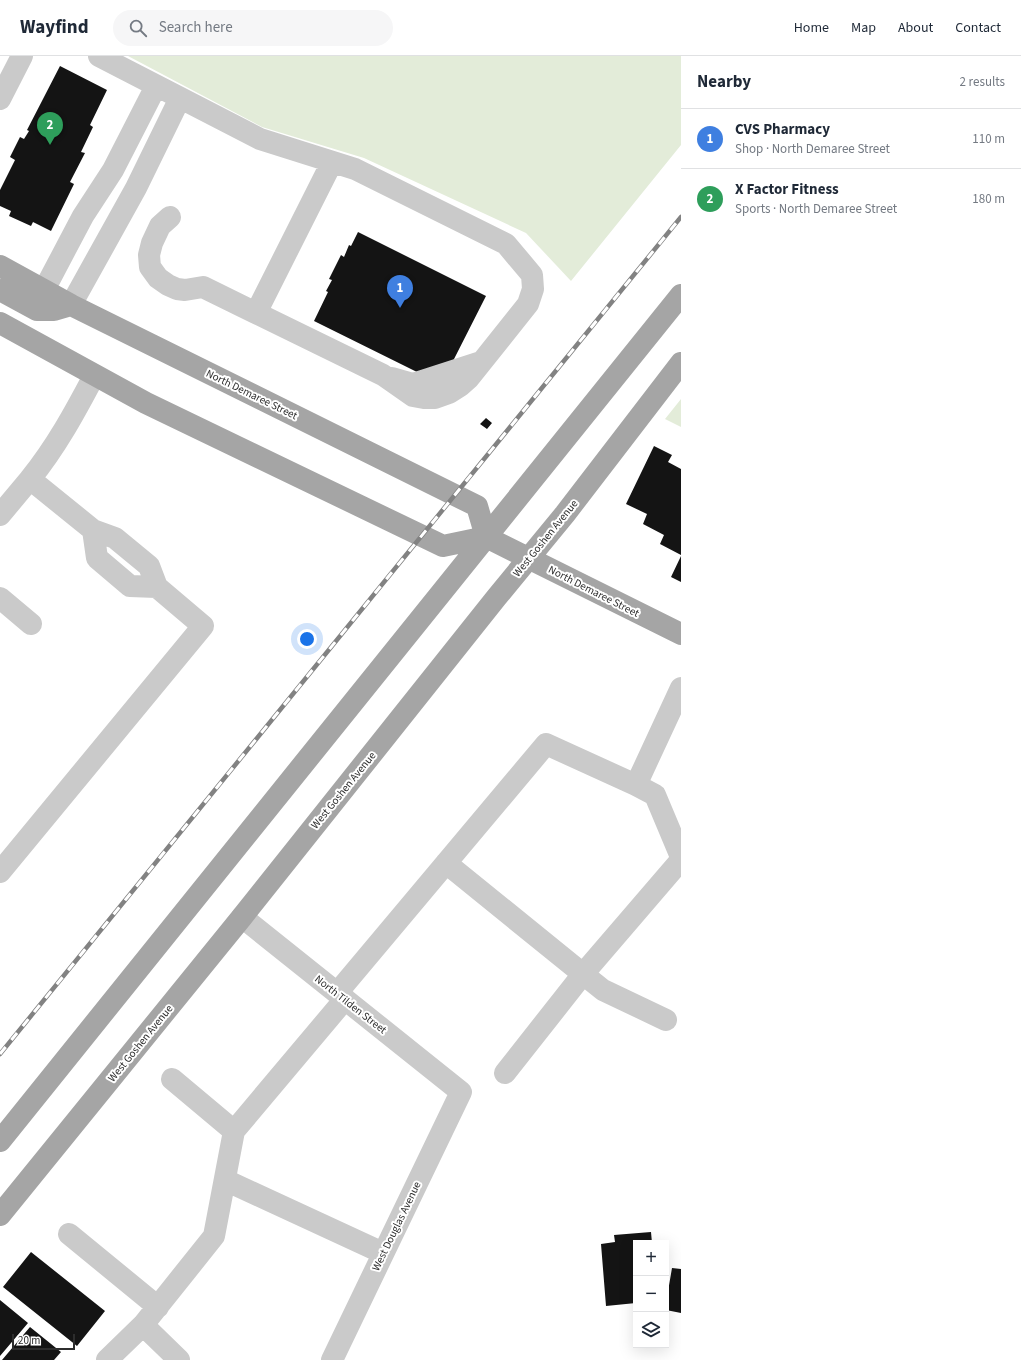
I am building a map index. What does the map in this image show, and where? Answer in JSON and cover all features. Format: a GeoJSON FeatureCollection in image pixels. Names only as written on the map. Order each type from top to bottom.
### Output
{"type":"FeatureCollection","features":[{"type":"Feature","properties":{"kind":"main road","name":"North Demaree Street"},"geometry":{"type":"LineString","coordinates":[[0,266],[72,305],[477,506],[486,537],[681,634]]}},
{"type":"Feature","properties":{"kind":"main road"},"geometry":{"type":"LineString","coordinates":[[0,290],[37,310],[54,310],[72,305]]}},
{"type":"Feature","properties":{"kind":"main road"},"geometry":{"type":"LineString","coordinates":[[0,1141],[681,295]]}},
{"type":"Feature","properties":{"kind":"main road"},"geometry":{"type":"LineString","coordinates":[[5,326],[94,376],[146,403],[443,546],[486,537]]}},
{"type":"Feature","properties":{"kind":"main road","name":"West Goshen Avenue"},"geometry":{"type":"LineString","coordinates":[[0,1215],[242,917],[565,514],[681,363]]}},
{"type":"Feature","properties":{"kind":"street"},"geometry":{"type":"LineString","coordinates":[[0,99],[22,56]]}},
{"type":"Feature","properties":{"kind":"street"},"geometry":{"type":"LineString","coordinates":[[99,56],[260,139],[355,169],[506,244],[532,275],[533,289],[528,304],[460,386],[449,393],[435,398],[413,396],[383,375],[203,287],[185,290],[168,286],[158,278],[150,267],[149,255],[152,243],[160,226],[170,218]]}},
{"type":"Feature","properties":{"kind":"street"},"geometry":{"type":"LineString","coordinates":[[44,290],[83,216],[113,170],[156,86]]}},
{"type":"Feature","properties":{"kind":"street"},"geometry":{"type":"LineString","coordinates":[[72,305],[136,188],[180,98]]}},
{"type":"Feature","properties":{"kind":"street"},"geometry":{"type":"LineString","coordinates":[[256,313],[332,162]]}},
{"type":"Feature","properties":{"kind":"street"},"geometry":{"type":"LineString","coordinates":[[0,515],[30,479],[63,434],[94,376]]}},
{"type":"Feature","properties":{"kind":"street"},"geometry":{"type":"LineString","coordinates":[[0,872],[203,626],[157,587],[130,586],[97,558],[93,530],[30,479]]}},
{"type":"Feature","properties":{"kind":"street"},"geometry":{"type":"LineString","coordinates":[[0,598],[31,624]]}},
{"type":"Feature","properties":{"kind":"street"},"geometry":{"type":"LineString","coordinates":[[636,785],[681,688]]}},
{"type":"Feature","properties":{"kind":"street"},"geometry":{"type":"LineString","coordinates":[[107,1360],[143,1325],[214,1236],[234,1130],[446,864],[546,744],[655,795],[681,857]]}},
{"type":"Feature","properties":{"kind":"street"},"geometry":{"type":"LineString","coordinates":[[505,1073],[584,974],[681,860]]}},
{"type":"Feature","properties":{"kind":"street"},"geometry":{"type":"LineString","coordinates":[[446,864],[603,990],[666,1020]]}},
{"type":"Feature","properties":{"kind":"street","name":"North Tilden Street"},"geometry":{"type":"LineString","coordinates":[[242,917],[461,1092]]}},
{"type":"Feature","properties":{"kind":"street"},"geometry":{"type":"LineString","coordinates":[[172,1079],[234,1130]]}},
{"type":"Feature","properties":{"kind":"street","name":"West Douglas Avenue"},"geometry":{"type":"LineString","coordinates":[[332,1360],[461,1092]]}},
{"type":"Feature","properties":{"kind":"street"},"geometry":{"type":"LineString","coordinates":[[225,1180],[383,1253]]}},
{"type":"Feature","properties":{"kind":"street"},"geometry":{"type":"LineString","coordinates":[[69,1234],[158,1307]]}},
{"type":"Feature","properties":{"kind":"street"},"geometry":{"type":"LineString","coordinates":[[143,1325],[180,1360]]}},
{"type":"Feature","properties":{"kind":"green space"},"geometry":{"type":"Polygon","coordinates":[[[128,56],[681,56],[681,145],[571,281],[526,233],[364,158],[262,127],[128,56]]]}},
{"type":"Feature","properties":{"kind":"green space"},"geometry":{"type":"Polygon","coordinates":[[[681,399],[681,427],[665,419],[681,399]]]}},
{"type":"Feature","properties":{"kind":"building"},"geometry":{"type":"Polygon","coordinates":[[[60,66],[107,90],[90,125],[93,127],[81,152],[85,153],[70,182],[74,184],[51,231],[33,222],[31,226],[9,216],[11,211],[0,206],[0,190],[15,160],[10,157],[20,137],[24,139],[29,131],[27,130],[60,66]]]}},
{"type":"Feature","properties":{"kind":"building"},"geometry":{"type":"Polygon","coordinates":[[[358,232],[486,296],[452,363],[419,373],[314,321],[328,292],[326,291],[332,280],[329,279],[341,255],[344,257],[349,245],[351,246],[358,232]]]}},
{"type":"Feature","properties":{"kind":"building"},"geometry":{"type":"Polygon","coordinates":[[[486,418],[492,423],[487,429],[480,424],[486,418]]]}},
{"type":"Feature","properties":{"kind":"building"},"geometry":{"type":"Polygon","coordinates":[[[654,446],[672,455],[668,462],[681,469],[681,555],[660,544],[664,535],[643,524],[647,514],[626,504],[654,446]]]}},
{"type":"Feature","properties":{"kind":"building"},"geometry":{"type":"Polygon","coordinates":[[[681,556],[681,582],[671,577],[681,556]]]}},
{"type":"Feature","properties":{"kind":"building"},"geometry":{"type":"Polygon","coordinates":[[[651,1232],[652,1240],[633,1240],[633,1303],[606,1306],[601,1244],[615,1242],[614,1235],[651,1232]]]}},
{"type":"Feature","properties":{"kind":"building"},"geometry":{"type":"Polygon","coordinates":[[[31,1252],[105,1311],[77,1346],[3,1287],[31,1252]]]}},
{"type":"Feature","properties":{"kind":"building"},"geometry":{"type":"Polygon","coordinates":[[[672,1268],[681,1269],[681,1313],[669,1311],[669,1286],[672,1268]]]}},
{"type":"Feature","properties":{"kind":"building"},"geometry":{"type":"Polygon","coordinates":[[[0,1300],[28,1323],[0,1356],[0,1300]]]}},
{"type":"Feature","properties":{"kind":"building"},"geometry":{"type":"Polygon","coordinates":[[[30,1327],[61,1352],[54,1360],[2,1360],[30,1327]]]}},
{"type":"Feature","properties":{"kind":"railway"},"geometry":{"type":"LineString","coordinates":[[0,1054],[681,217]]}},
{"type":"Feature","properties":{"kind":"place","name":"X Factor Fitness"},"geometry":{"type":"Point","coordinates":[50,145]}},
{"type":"Feature","properties":{"kind":"place","name":"CVS Pharmacy"},"geometry":{"type":"Point","coordinates":[400,308]}}]}
